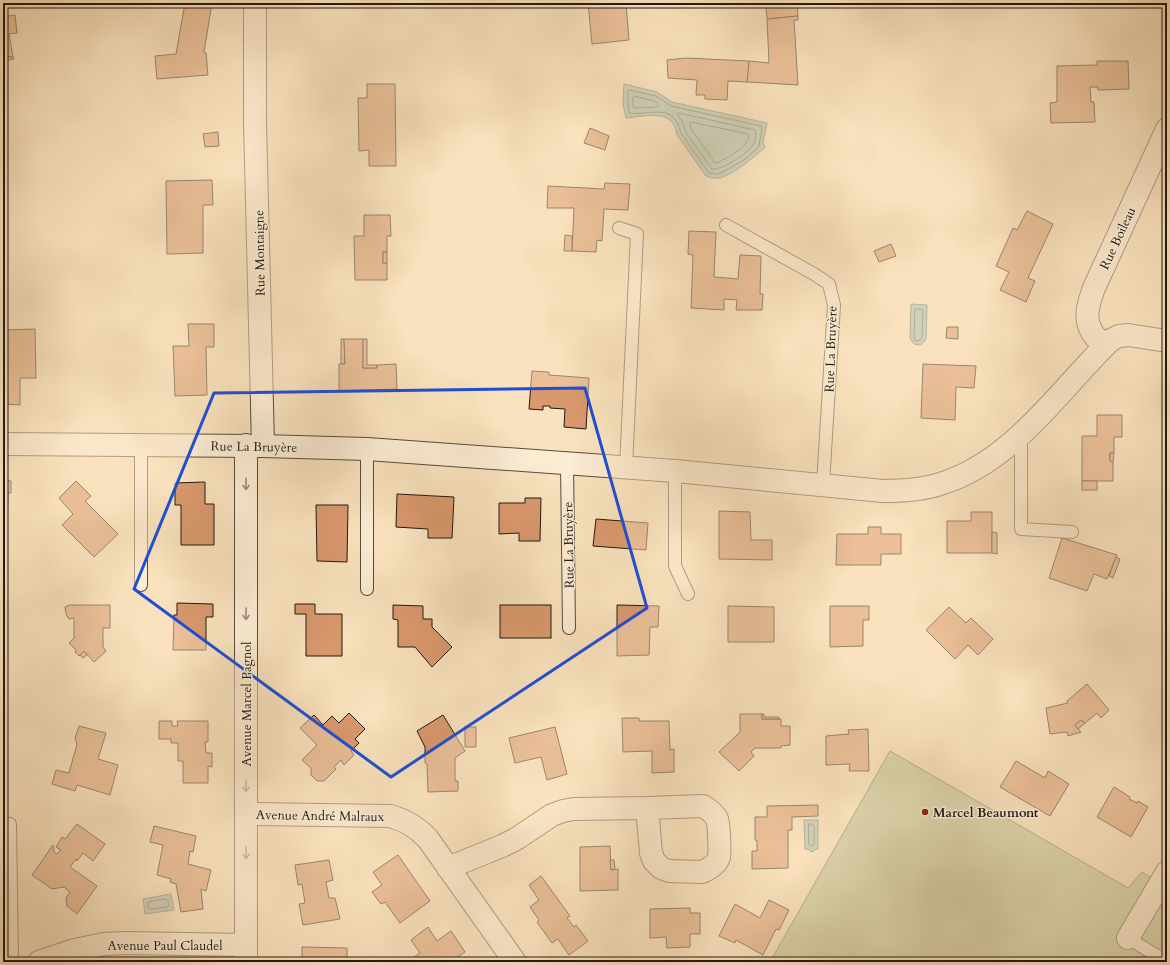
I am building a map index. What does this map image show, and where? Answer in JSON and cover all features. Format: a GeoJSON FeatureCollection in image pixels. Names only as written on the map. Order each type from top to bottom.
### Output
{"type":"FeatureCollection","features":[{"type":"Feature","properties":{"kind":"street","name":"Rue Montaigne"},"geometry":{"type":"LineString","coordinates":[[255,3],[255,445]]}},
{"type":"Feature","properties":{"kind":"street","name":"Rue Boileau"},"geometry":{"type":"LineString","coordinates":[[1104,346],[1091,331],[1088,322],[1089,302],[1167,129]]}},
{"type":"Feature","properties":{"kind":"street","name":"Rue La Bruyère"},"geometry":{"type":"LineString","coordinates":[[3,444],[255,445],[367,450],[675,470],[883,491],[910,490],[940,484],[955,479],[981,466],[1021,434],[1111,340],[1119,336],[1128,335],[1167,342]]}},
{"type":"Feature","properties":{"kind":"street","name":"Avenue Marcel Pagnol"},"geometry":{"type":"LineString","coordinates":[[246,954],[246,814],[255,445]]}},
{"type":"Feature","properties":{"kind":"street"},"geometry":{"type":"LineString","coordinates":[[448,868],[516,839],[552,815],[563,811],[574,809],[647,808]]}},
{"type":"Feature","properties":{"kind":"street","name":"Avenue André Malraux"},"geometry":{"type":"LineString","coordinates":[[246,814],[390,816],[400,819],[420,830],[428,838],[515,962]]}},
{"type":"Feature","properties":{"kind":"street"},"geometry":{"type":"LineString","coordinates":[[1128,938],[1167,872]]}},
{"type":"Feature","properties":{"kind":"street","name":"Avenue Paul Claudel"},"geometry":{"type":"LineString","coordinates":[[39,962],[75,950],[104,944],[125,943],[246,954]]}},
{"type":"Feature","properties":{"kind":"lane","name":"Rue La Bruyère"},"geometry":{"type":"LineString","coordinates":[[726,225],[814,274],[829,284],[834,305],[824,484]]}},
{"type":"Feature","properties":{"kind":"lane"},"geometry":{"type":"LineString","coordinates":[[619,228],[637,234],[626,467]]}},
{"type":"Feature","properties":{"kind":"lane"},"geometry":{"type":"LineString","coordinates":[[1021,434],[1021,530],[1072,532]]}},
{"type":"Feature","properties":{"kind":"lane"},"geometry":{"type":"LineString","coordinates":[[141,445],[141,585]]}},
{"type":"Feature","properties":{"kind":"lane"},"geometry":{"type":"LineString","coordinates":[[366,589],[367,450]]}},
{"type":"Feature","properties":{"kind":"lane","name":"Rue La Bruyère"},"geometry":{"type":"LineString","coordinates":[[567,462],[569,628]]}},
{"type":"Feature","properties":{"kind":"lane"},"geometry":{"type":"LineString","coordinates":[[675,470],[675,566],[688,594]]}},
{"type":"Feature","properties":{"kind":"lane"},"geometry":{"type":"LineString","coordinates":[[10,824],[12,962]]}},
{"type":"Feature","properties":{"kind":"lane"},"geometry":{"type":"LineString","coordinates":[[1128,938],[1167,962]]}},
{"type":"Feature","properties":{"kind":"highlighted area"},"geometry":{"type":"Polygon","coordinates":[[[585,388],[647,608],[391,777],[134,589],[214,393],[585,388]]]}},
{"type":"Feature","properties":{"kind":"green space","name":"Marcel Beaumont"},"geometry":{"type":"Polygon","coordinates":[[[890,751],[1128,888],[1142,872],[1167,887],[1167,962],[770,962],[890,751]]]}},
{"type":"Feature","properties":{"kind":"water"},"geometry":{"type":"Polygon","coordinates":[[[624,84],[657,92],[672,102],[767,123],[763,143],[765,147],[744,165],[725,176],[712,178],[706,176],[677,135],[674,125],[670,120],[661,116],[626,118],[623,105],[624,84]]]}},
{"type":"Feature","properties":{"kind":"water"},"geometry":{"type":"Polygon","coordinates":[[[911,304],[927,305],[926,339],[920,345],[914,344],[910,338],[911,304]]]}},
{"type":"Feature","properties":{"kind":"water"},"geometry":{"type":"Polygon","coordinates":[[[804,820],[818,820],[818,849],[813,852],[805,849],[804,820]]]}},
{"type":"Feature","properties":{"kind":"water"},"geometry":{"type":"Polygon","coordinates":[[[171,894],[174,910],[145,914],[143,899],[171,894]]]}},
{"type":"Feature","properties":{"kind":"building"},"geometry":{"type":"Polygon","coordinates":[[[185,3],[212,3],[204,52],[206,53],[208,75],[157,79],[155,56],[176,54],[185,3]]]}},
{"type":"Feature","properties":{"kind":"building"},"geometry":{"type":"Polygon","coordinates":[[[588,3],[626,3],[629,40],[592,44],[588,3]]]}},
{"type":"Feature","properties":{"kind":"building"},"geometry":{"type":"Polygon","coordinates":[[[765,3],[797,3],[766,7],[765,3]]]}},
{"type":"Feature","properties":{"kind":"building"},"geometry":{"type":"Polygon","coordinates":[[[797,3],[798,16],[767,19],[766,7],[797,3]]]}},
{"type":"Feature","properties":{"kind":"building"},"geometry":{"type":"Polygon","coordinates":[[[15,15],[17,33],[9,34],[13,57],[3,56],[3,17],[15,15]]]}},
{"type":"Feature","properties":{"kind":"building"},"geometry":{"type":"Polygon","coordinates":[[[798,16],[798,20],[794,20],[798,85],[747,82],[749,61],[769,63],[767,19],[798,16]]]}},
{"type":"Feature","properties":{"kind":"building"},"geometry":{"type":"Polygon","coordinates":[[[3,56],[13,57],[14,59],[3,61],[3,56]]]}},
{"type":"Feature","properties":{"kind":"building"},"geometry":{"type":"Polygon","coordinates":[[[685,58],[749,61],[747,82],[728,81],[727,100],[705,99],[705,95],[696,95],[697,80],[668,78],[667,60],[685,58]]]}},
{"type":"Feature","properties":{"kind":"building"},"geometry":{"type":"Polygon","coordinates":[[[1097,61],[1128,61],[1129,89],[1098,90],[1098,87],[1090,87],[1091,102],[1094,102],[1095,122],[1051,123],[1050,103],[1057,102],[1057,66],[1097,65],[1097,61]]]}},
{"type":"Feature","properties":{"kind":"building"},"geometry":{"type":"Polygon","coordinates":[[[367,84],[395,84],[396,166],[369,166],[369,150],[359,151],[358,98],[367,98],[367,84]]]}},
{"type":"Feature","properties":{"kind":"building"},"geometry":{"type":"Polygon","coordinates":[[[590,128],[609,136],[605,150],[584,143],[590,128]]]}},
{"type":"Feature","properties":{"kind":"building"},"geometry":{"type":"Polygon","coordinates":[[[218,132],[219,146],[205,147],[203,134],[218,132]]]}},
{"type":"Feature","properties":{"kind":"building"},"geometry":{"type":"Polygon","coordinates":[[[212,180],[213,205],[203,205],[203,253],[167,254],[166,181],[212,180]]]}},
{"type":"Feature","properties":{"kind":"building"},"geometry":{"type":"Polygon","coordinates":[[[605,183],[630,184],[628,210],[604,209],[602,241],[597,240],[596,252],[572,251],[574,208],[547,208],[548,186],[604,189],[605,183]]]}},
{"type":"Feature","properties":{"kind":"building"},"geometry":{"type":"Polygon","coordinates":[[[1027,211],[1053,224],[1028,278],[1035,281],[1026,302],[1000,290],[1009,272],[996,266],[1013,228],[1017,230],[1027,211]]]}},
{"type":"Feature","properties":{"kind":"building"},"geometry":{"type":"Polygon","coordinates":[[[364,215],[390,215],[391,236],[387,236],[387,252],[383,252],[383,263],[387,263],[387,280],[355,280],[354,236],[364,236],[364,215]]]}},
{"type":"Feature","properties":{"kind":"building"},"geometry":{"type":"Polygon","coordinates":[[[689,231],[716,232],[714,277],[738,279],[740,255],[761,256],[760,294],[763,294],[762,310],[736,310],[737,300],[724,299],[724,310],[691,308],[693,255],[688,254],[689,231]]]}},
{"type":"Feature","properties":{"kind":"building"},"geometry":{"type":"Polygon","coordinates":[[[565,235],[572,236],[572,251],[564,251],[565,235]]]}},
{"type":"Feature","properties":{"kind":"building"},"geometry":{"type":"Polygon","coordinates":[[[891,244],[896,256],[879,262],[874,251],[891,244]]]}},
{"type":"Feature","properties":{"kind":"building"},"geometry":{"type":"Polygon","coordinates":[[[383,252],[387,252],[387,263],[383,263],[383,252]]]}},
{"type":"Feature","properties":{"kind":"building"},"geometry":{"type":"Polygon","coordinates":[[[188,324],[214,324],[214,347],[206,347],[207,395],[175,396],[173,346],[189,346],[188,324]]]}},
{"type":"Feature","properties":{"kind":"building"},"geometry":{"type":"Polygon","coordinates":[[[947,327],[958,327],[958,339],[946,338],[947,327]]]}},
{"type":"Feature","properties":{"kind":"building"},"geometry":{"type":"Polygon","coordinates":[[[35,329],[36,378],[20,378],[20,405],[3,404],[3,330],[35,329]]]}},
{"type":"Feature","properties":{"kind":"building"},"geometry":{"type":"Polygon","coordinates":[[[341,339],[344,339],[345,364],[341,364],[341,339]]]}},
{"type":"Feature","properties":{"kind":"building"},"geometry":{"type":"Polygon","coordinates":[[[344,339],[363,339],[363,368],[377,368],[377,365],[396,364],[397,389],[339,391],[339,364],[345,364],[344,339]]]}},
{"type":"Feature","properties":{"kind":"building"},"geometry":{"type":"Polygon","coordinates":[[[363,339],[367,339],[367,365],[377,365],[377,368],[363,368],[363,339]]]}},
{"type":"Feature","properties":{"kind":"building"},"geometry":{"type":"Polygon","coordinates":[[[923,364],[976,366],[974,388],[956,387],[955,420],[921,418],[923,364]]]}},
{"type":"Feature","properties":{"kind":"building"},"geometry":{"type":"Polygon","coordinates":[[[532,371],[549,372],[549,375],[589,378],[586,429],[564,427],[565,409],[543,406],[543,410],[529,409],[532,371]]]}},
{"type":"Feature","properties":{"kind":"building"},"geometry":{"type":"Polygon","coordinates":[[[1097,415],[1122,415],[1122,437],[1114,437],[1114,453],[1110,453],[1110,461],[1113,462],[1113,481],[1082,481],[1082,436],[1097,436],[1097,415]]]}},
{"type":"Feature","properties":{"kind":"building"},"geometry":{"type":"Polygon","coordinates":[[[1110,453],[1114,453],[1113,462],[1110,461],[1110,453]]]}},
{"type":"Feature","properties":{"kind":"building"},"geometry":{"type":"Polygon","coordinates":[[[3,479],[11,481],[11,493],[8,493],[7,530],[3,530],[3,479]]]}},
{"type":"Feature","properties":{"kind":"building"},"geometry":{"type":"Polygon","coordinates":[[[76,481],[91,496],[85,501],[118,534],[94,557],[62,525],[73,514],[59,498],[76,481]]]}},
{"type":"Feature","properties":{"kind":"building"},"geometry":{"type":"Polygon","coordinates":[[[1082,481],[1097,481],[1097,490],[1082,490],[1082,481]]]}},
{"type":"Feature","properties":{"kind":"building"},"geometry":{"type":"Polygon","coordinates":[[[205,482],[205,504],[214,504],[214,545],[181,545],[181,505],[175,505],[175,483],[205,482]]]}},
{"type":"Feature","properties":{"kind":"building"},"geometry":{"type":"Polygon","coordinates":[[[397,494],[454,497],[452,538],[428,538],[428,529],[396,527],[397,494]]]}},
{"type":"Feature","properties":{"kind":"building"},"geometry":{"type":"Polygon","coordinates":[[[525,498],[541,498],[540,541],[519,541],[519,533],[499,534],[499,503],[525,503],[525,498]]]}},
{"type":"Feature","properties":{"kind":"building"},"geometry":{"type":"Polygon","coordinates":[[[316,505],[348,505],[347,562],[317,561],[316,505]]]}},
{"type":"Feature","properties":{"kind":"building"},"geometry":{"type":"Polygon","coordinates":[[[719,511],[750,512],[751,540],[772,540],[772,560],[719,559],[719,511]]]}},
{"type":"Feature","properties":{"kind":"building"},"geometry":{"type":"Polygon","coordinates":[[[971,512],[992,512],[992,553],[947,553],[947,521],[971,521],[971,512]]]}},
{"type":"Feature","properties":{"kind":"building"},"geometry":{"type":"Polygon","coordinates":[[[596,519],[648,523],[646,550],[593,546],[596,519]]]}},
{"type":"Feature","properties":{"kind":"building"},"geometry":{"type":"Polygon","coordinates":[[[868,527],[881,527],[881,534],[901,534],[901,554],[881,554],[881,565],[836,565],[837,534],[868,534],[868,527]]]}},
{"type":"Feature","properties":{"kind":"building"},"geometry":{"type":"Polygon","coordinates":[[[992,532],[997,533],[997,554],[992,553],[992,532]]]}},
{"type":"Feature","properties":{"kind":"building"},"geometry":{"type":"Polygon","coordinates":[[[1062,538],[1117,555],[1107,579],[1094,574],[1087,591],[1049,578],[1062,538]]]}},
{"type":"Feature","properties":{"kind":"building"},"geometry":{"type":"Polygon","coordinates":[[[1116,557],[1120,559],[1113,578],[1109,576],[1116,557]]]}},
{"type":"Feature","properties":{"kind":"building"},"geometry":{"type":"Polygon","coordinates":[[[177,603],[213,604],[213,617],[206,617],[206,650],[173,650],[174,615],[177,615],[177,603]]]}},
{"type":"Feature","properties":{"kind":"building"},"geometry":{"type":"Polygon","coordinates":[[[295,604],[315,604],[315,614],[342,614],[342,656],[306,656],[306,614],[295,614],[295,604]]]}},
{"type":"Feature","properties":{"kind":"building"},"geometry":{"type":"Polygon","coordinates":[[[70,605],[110,605],[110,628],[103,628],[103,647],[106,651],[94,662],[84,651],[79,656],[75,652],[76,650],[69,643],[74,638],[74,618],[69,619],[66,614],[65,607],[70,605]]]}},
{"type":"Feature","properties":{"kind":"building"},"geometry":{"type":"Polygon","coordinates":[[[393,605],[423,606],[423,619],[432,619],[432,627],[452,647],[432,667],[415,647],[398,647],[398,620],[393,619],[393,605]]]}},
{"type":"Feature","properties":{"kind":"building"},"geometry":{"type":"Polygon","coordinates":[[[500,605],[551,605],[551,638],[500,638],[500,605]]]}},
{"type":"Feature","properties":{"kind":"building"},"geometry":{"type":"Polygon","coordinates":[[[617,605],[659,606],[658,627],[650,627],[649,655],[617,656],[617,605]]]}},
{"type":"Feature","properties":{"kind":"building"},"geometry":{"type":"Polygon","coordinates":[[[728,606],[774,607],[774,642],[728,642],[728,606]]]}},
{"type":"Feature","properties":{"kind":"building"},"geometry":{"type":"Polygon","coordinates":[[[830,606],[869,606],[869,620],[863,620],[863,646],[830,647],[830,606]]]}},
{"type":"Feature","properties":{"kind":"building"},"geometry":{"type":"Polygon","coordinates":[[[949,607],[966,623],[971,618],[993,639],[978,655],[968,645],[955,659],[926,630],[949,607]]]}},
{"type":"Feature","properties":{"kind":"building"},"geometry":{"type":"Polygon","coordinates":[[[3,621],[5,621],[5,642],[3,642],[3,621]]]}},
{"type":"Feature","properties":{"kind":"building"},"geometry":{"type":"Polygon","coordinates":[[[84,651],[87,655],[83,658],[80,655],[84,651]]]}},
{"type":"Feature","properties":{"kind":"building"},"geometry":{"type":"Polygon","coordinates":[[[3,657],[5,657],[4,672],[3,672],[3,657]]]}},
{"type":"Feature","properties":{"kind":"building"},"geometry":{"type":"Polygon","coordinates":[[[1087,684],[1109,710],[1101,718],[1097,713],[1085,723],[1081,720],[1075,725],[1081,732],[1068,736],[1067,732],[1050,734],[1046,708],[1068,703],[1067,701],[1087,684]]]}},
{"type":"Feature","properties":{"kind":"building"},"geometry":{"type":"Polygon","coordinates":[[[349,713],[365,729],[355,739],[359,743],[351,751],[354,755],[344,765],[341,760],[334,767],[336,769],[324,781],[317,781],[311,775],[311,768],[302,760],[317,745],[300,728],[314,715],[323,725],[332,716],[339,723],[349,713]]]}},
{"type":"Feature","properties":{"kind":"building"},"geometry":{"type":"Polygon","coordinates":[[[740,714],[762,714],[762,719],[781,719],[781,726],[790,726],[790,745],[781,746],[781,748],[755,748],[751,752],[754,756],[739,771],[719,752],[740,732],[740,714]]]}},
{"type":"Feature","properties":{"kind":"building"},"geometry":{"type":"Polygon","coordinates":[[[762,714],[764,714],[764,717],[779,717],[779,719],[762,719],[762,714]]]}},
{"type":"Feature","properties":{"kind":"building"},"geometry":{"type":"Polygon","coordinates":[[[443,715],[465,751],[455,758],[455,781],[458,781],[458,791],[428,792],[425,747],[417,731],[443,715]]]}},
{"type":"Feature","properties":{"kind":"building"},"geometry":{"type":"Polygon","coordinates":[[[622,718],[639,718],[639,721],[669,721],[670,750],[674,749],[674,772],[652,773],[652,751],[623,752],[622,718]]]}},
{"type":"Feature","properties":{"kind":"building"},"geometry":{"type":"Polygon","coordinates":[[[1081,720],[1085,723],[1078,729],[1075,725],[1081,720]]]}},
{"type":"Feature","properties":{"kind":"building"},"geometry":{"type":"Polygon","coordinates":[[[159,721],[172,721],[172,726],[178,726],[177,721],[208,721],[208,742],[205,742],[206,753],[212,753],[212,767],[208,766],[208,783],[183,783],[183,761],[178,761],[178,743],[171,743],[171,739],[159,739],[159,721]]]}},
{"type":"Feature","properties":{"kind":"building"},"geometry":{"type":"Polygon","coordinates":[[[79,726],[106,733],[98,759],[118,765],[110,795],[77,785],[75,791],[52,784],[56,770],[69,773],[77,744],[75,738],[79,726]]]}},
{"type":"Feature","properties":{"kind":"building"},"geometry":{"type":"Polygon","coordinates":[[[465,727],[476,727],[476,747],[465,747],[465,727]]]}},
{"type":"Feature","properties":{"kind":"building"},"geometry":{"type":"Polygon","coordinates":[[[555,727],[567,774],[547,780],[541,757],[515,763],[509,738],[555,727]]]}},
{"type":"Feature","properties":{"kind":"building"},"geometry":{"type":"Polygon","coordinates":[[[868,729],[869,771],[849,771],[850,764],[826,765],[826,736],[849,734],[848,730],[868,729]]]}},
{"type":"Feature","properties":{"kind":"building"},"geometry":{"type":"Polygon","coordinates":[[[1016,761],[1045,778],[1048,771],[1069,784],[1050,816],[1000,787],[1016,761]]]}},
{"type":"Feature","properties":{"kind":"building"},"geometry":{"type":"Polygon","coordinates":[[[1114,787],[1130,797],[1129,799],[1137,803],[1138,801],[1148,807],[1131,837],[1097,817],[1114,787]]]}},
{"type":"Feature","properties":{"kind":"building"},"geometry":{"type":"Polygon","coordinates":[[[818,805],[818,816],[792,817],[792,830],[788,830],[788,868],[752,869],[752,851],[757,851],[757,841],[755,840],[755,817],[767,817],[767,806],[818,805]]]}},
{"type":"Feature","properties":{"kind":"building"},"geometry":{"type":"Polygon","coordinates":[[[77,824],[105,844],[93,861],[83,853],[70,867],[97,886],[77,914],[67,906],[66,898],[70,892],[64,887],[52,889],[32,875],[53,845],[54,852],[57,854],[61,850],[56,847],[62,837],[65,839],[77,824]]]}},
{"type":"Feature","properties":{"kind":"building"},"geometry":{"type":"Polygon","coordinates":[[[154,826],[196,836],[193,852],[190,851],[188,864],[211,870],[206,891],[201,889],[203,909],[181,912],[176,884],[170,882],[171,879],[157,875],[163,845],[150,842],[154,826]]]}},
{"type":"Feature","properties":{"kind":"building"},"geometry":{"type":"Polygon","coordinates":[[[610,846],[611,870],[618,869],[618,890],[580,891],[580,847],[610,846]]]}},
{"type":"Feature","properties":{"kind":"building"},"geometry":{"type":"Polygon","coordinates":[[[398,855],[430,901],[400,923],[385,902],[381,904],[372,892],[382,885],[373,872],[398,855]]]}},
{"type":"Feature","properties":{"kind":"building"},"geometry":{"type":"Polygon","coordinates":[[[329,860],[333,880],[326,882],[329,898],[335,898],[340,919],[303,925],[299,904],[305,903],[302,884],[298,885],[295,865],[329,860]]]}},
{"type":"Feature","properties":{"kind":"building"},"geometry":{"type":"Polygon","coordinates":[[[610,860],[614,860],[615,869],[611,870],[610,860]]]}},
{"type":"Feature","properties":{"kind":"building"},"geometry":{"type":"Polygon","coordinates":[[[541,876],[570,916],[567,918],[574,927],[576,925],[588,941],[569,955],[558,939],[552,943],[537,922],[539,920],[530,907],[539,900],[529,885],[541,876]]]}},
{"type":"Feature","properties":{"kind":"building"},"geometry":{"type":"Polygon","coordinates":[[[769,900],[789,910],[779,930],[776,929],[763,955],[736,940],[735,943],[719,936],[735,904],[760,918],[769,900]]]}},
{"type":"Feature","properties":{"kind":"building"},"geometry":{"type":"Polygon","coordinates":[[[690,908],[690,913],[700,913],[700,934],[690,934],[690,947],[667,948],[666,937],[650,938],[650,909],[690,908]]]}},
{"type":"Feature","properties":{"kind":"building"},"geometry":{"type":"Polygon","coordinates":[[[428,927],[437,941],[451,931],[465,952],[450,962],[407,962],[420,953],[411,940],[428,927]]]}},
{"type":"Feature","properties":{"kind":"building"},"geometry":{"type":"Polygon","coordinates":[[[302,947],[347,948],[347,958],[349,959],[349,962],[298,962],[302,959],[302,947]]]}},
{"type":"Feature","properties":{"kind":"place","name":"Marcel Beaumont"},"geometry":{"type":"Point","coordinates":[925,812]}}]}
